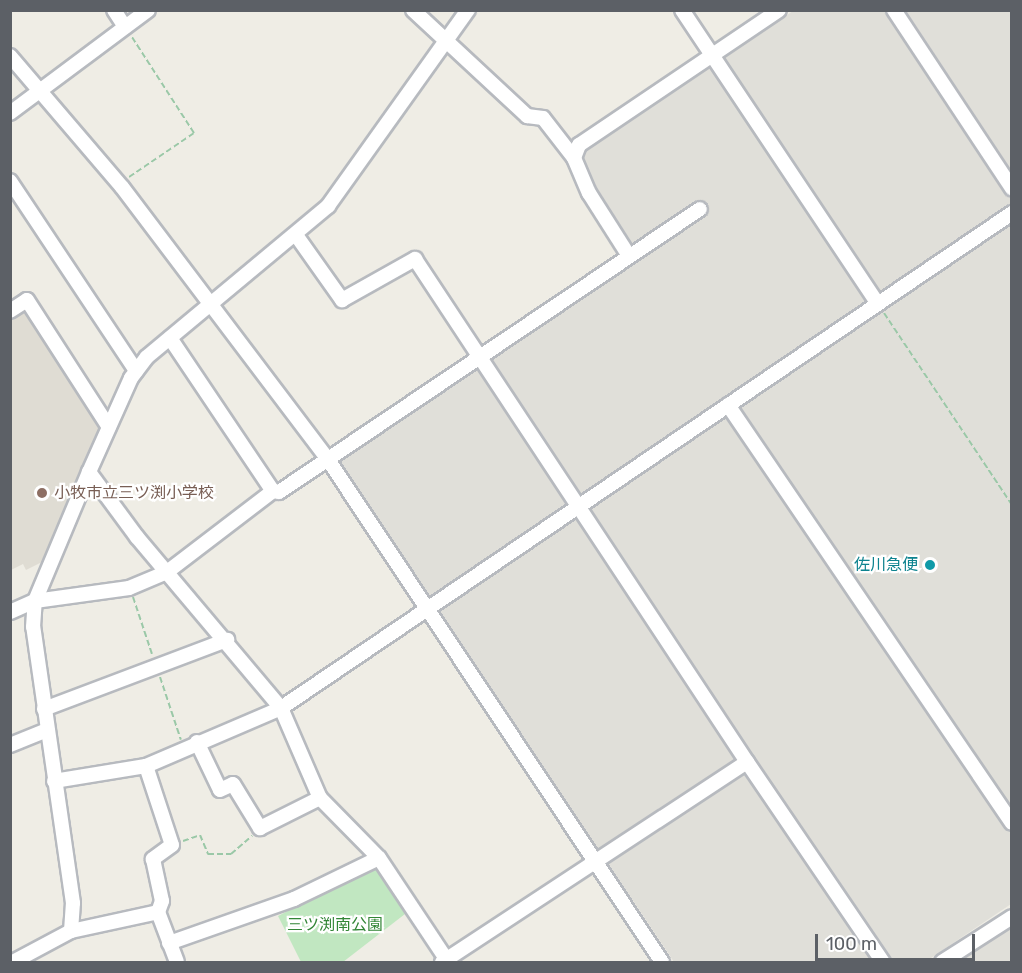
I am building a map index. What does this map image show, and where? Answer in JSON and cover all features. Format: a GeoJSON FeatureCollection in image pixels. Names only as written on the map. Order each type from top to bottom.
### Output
{"type":"FeatureCollection","features":[{"type":"Feature","properties":{"kind":"street"},"geometry":{"type":"LineString","coordinates":[[114,10],[125,27]]}},
{"type":"Feature","properties":{"kind":"street"},"geometry":{"type":"LineString","coordinates":[[10,113],[148,10]]}},
{"type":"Feature","properties":{"kind":"street"},"geometry":{"type":"LineString","coordinates":[[413,10],[527,116],[543,118],[574,158],[589,193],[629,256]]}},
{"type":"Feature","properties":{"kind":"street"},"geometry":{"type":"LineString","coordinates":[[71,931],[73,903],[33,627],[35,601],[89,472],[136,371],[170,338],[296,235],[342,191],[468,10]]}},
{"type":"Feature","properties":{"kind":"street"},"geometry":{"type":"LineString","coordinates":[[682,10],[877,302]]}},
{"type":"Feature","properties":{"kind":"street"},"geometry":{"type":"LineString","coordinates":[[574,158],[579,146],[779,10]]}},
{"type":"Feature","properties":{"kind":"street"},"geometry":{"type":"LineString","coordinates":[[894,10],[1011,189]]}},
{"type":"Feature","properties":{"kind":"street"},"geometry":{"type":"LineString","coordinates":[[10,56],[119,184],[213,303],[327,458],[662,963]]}},
{"type":"Feature","properties":{"kind":"street"},"geometry":{"type":"LineString","coordinates":[[10,181],[136,371]]}},
{"type":"Feature","properties":{"kind":"street"},"geometry":{"type":"LineString","coordinates":[[170,338],[273,491],[279,492],[478,355],[700,209]]}},
{"type":"Feature","properties":{"kind":"street"},"geometry":{"type":"LineString","coordinates":[[54,781],[146,766],[280,708],[579,508],[877,302],[1011,213]]}},
{"type":"Feature","properties":{"kind":"street"},"geometry":{"type":"LineString","coordinates":[[296,235],[342,300],[415,259],[747,762],[883,963]]}},
{"type":"Feature","properties":{"kind":"street"},"geometry":{"type":"LineString","coordinates":[[10,311],[27,300],[109,427]]}},
{"type":"Feature","properties":{"kind":"street"},"geometry":{"type":"LineString","coordinates":[[728,405],[1011,823]]}},
{"type":"Feature","properties":{"kind":"street"},"geometry":{"type":"LineString","coordinates":[[89,472],[167,572],[227,640],[280,708],[320,798],[379,858],[445,961],[594,860],[747,762]]}},
{"type":"Feature","properties":{"kind":"street"},"geometry":{"type":"LineString","coordinates":[[10,612],[35,601],[129,588],[167,572],[273,491]]}},
{"type":"Feature","properties":{"kind":"street"},"geometry":{"type":"LineString","coordinates":[[44,709],[227,640]]}},
{"type":"Feature","properties":{"kind":"street"},"geometry":{"type":"LineString","coordinates":[[10,745],[47,730]]}},
{"type":"Feature","properties":{"kind":"street"},"geometry":{"type":"LineString","coordinates":[[197,742],[220,790],[233,784],[260,828],[320,798]]}},
{"type":"Feature","properties":{"kind":"street"},"geometry":{"type":"LineString","coordinates":[[146,766],[172,845],[153,859],[162,901],[158,912],[177,963]]}},
{"type":"Feature","properties":{"kind":"street"},"geometry":{"type":"LineString","coordinates":[[169,943],[294,899],[379,858]]}},
{"type":"Feature","properties":{"kind":"street"},"geometry":{"type":"LineString","coordinates":[[13,963],[71,931],[158,912]]}},
{"type":"Feature","properties":{"kind":"street"},"geometry":{"type":"LineString","coordinates":[[942,963],[1011,917]]}},
{"type":"Feature","properties":{"kind":"path"},"geometry":{"type":"LineString","coordinates":[[119,184],[194,133],[125,27]]}},
{"type":"Feature","properties":{"kind":"path"},"geometry":{"type":"LineString","coordinates":[[877,302],[1011,505]]}},
{"type":"Feature","properties":{"kind":"path"},"geometry":{"type":"LineString","coordinates":[[172,845],[200,835],[208,854],[231,854],[260,828]]}},
{"type":"Feature","properties":{"kind":"shaded area"},"geometry":{"type":"Polygon","coordinates":[[[793,11],[1011,11],[1011,904],[925,962],[674,962],[336,457],[636,247],[630,245],[596,190],[582,156],[584,151],[793,11]]]}},
{"type":"Feature","properties":{"kind":"shaded area","name":"小牧市立三ツ渕小学校"},"geometry":{"type":"Polygon","coordinates":[[[24,310],[29,312],[101,426],[46,560],[26,570],[23,564],[11,570],[11,318],[24,310]]]}},
{"type":"Feature","properties":{"kind":"shaded area"},"geometry":{"type":"Polygon","coordinates":[[[1011,927],[1011,962],[958,962],[1011,927]]]}},
{"type":"Feature","properties":{"kind":"green space","name":"三ツ渕南公園"},"geometry":{"type":"Polygon","coordinates":[[[375,866],[405,914],[343,962],[301,962],[278,916],[375,866]]]}},
{"type":"Feature","properties":{"kind":"place","name":"小牧市立三ツ渕小学校"},"geometry":{"type":"Point","coordinates":[42,493]}},
{"type":"Feature","properties":{"kind":"place","name":"佐川急便"},"geometry":{"type":"Point","coordinates":[930,565]}}]}
